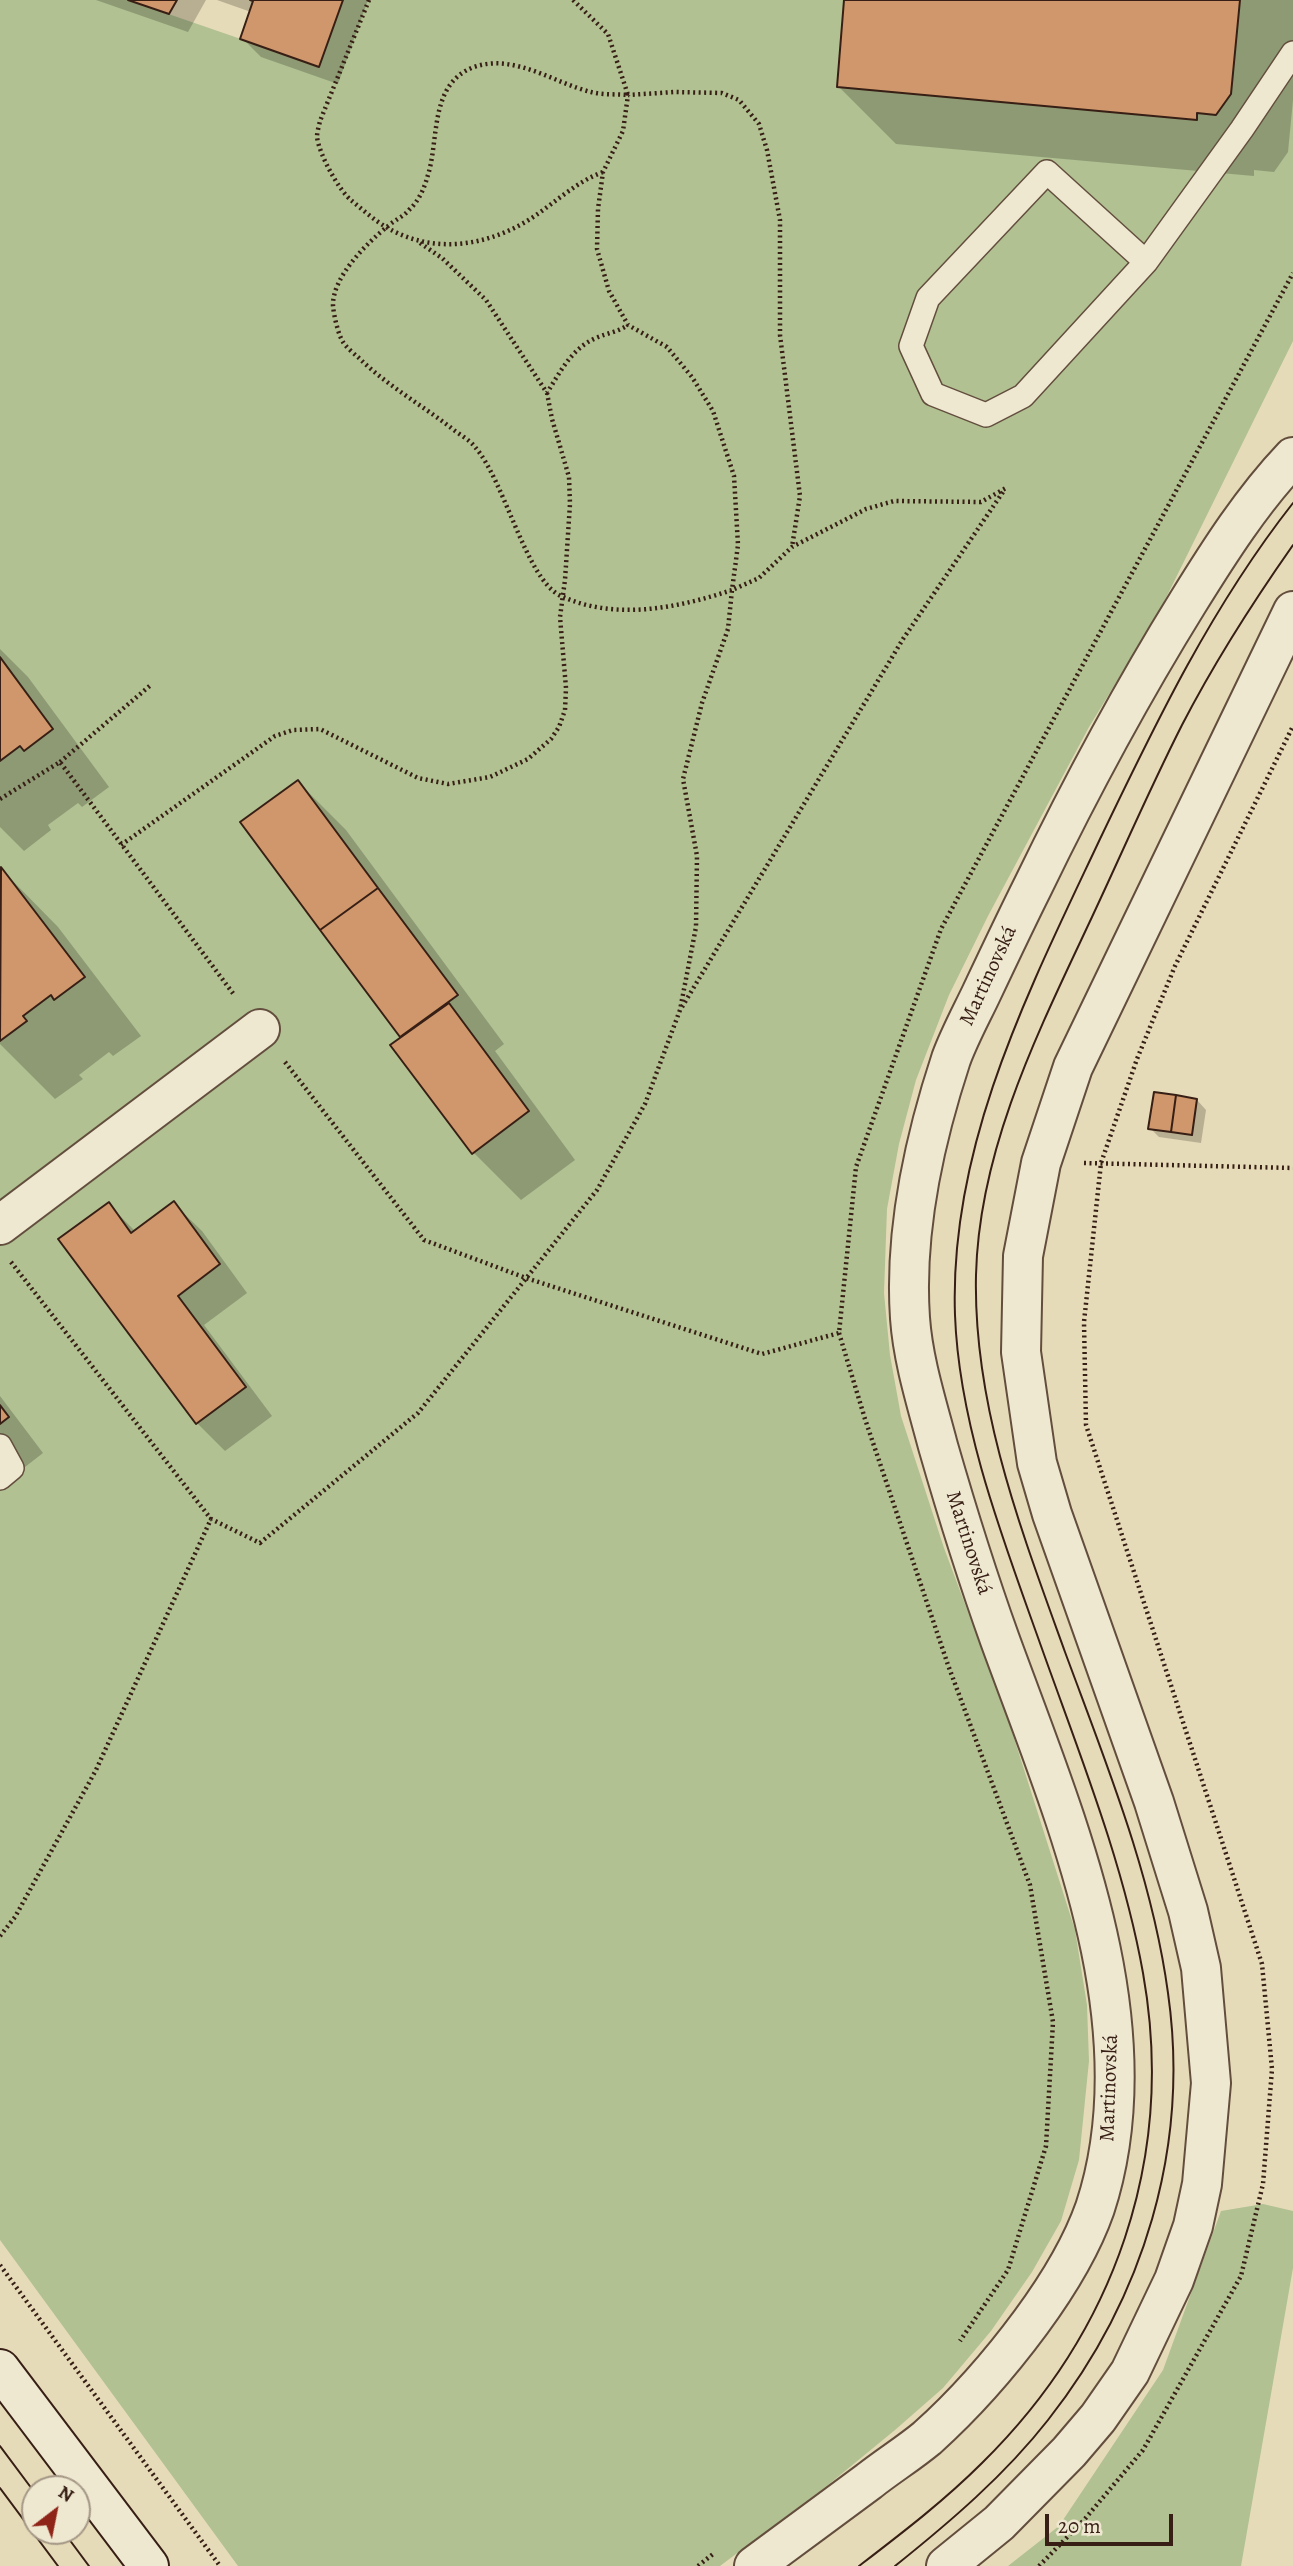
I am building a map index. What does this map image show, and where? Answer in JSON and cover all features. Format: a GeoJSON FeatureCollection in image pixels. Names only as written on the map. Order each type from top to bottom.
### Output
{"type":"FeatureCollection","features":[{"type":"Feature","properties":{"kind":"street","name":"Martinovská"},"geometry":{"type":"LineString","coordinates":[[737,2558],[924,2440],[959,2407],[1006,2356],[1040,2309],[1071,2260],[1094,2211],[1104,2171],[1111,2121],[1114,2060],[1111,2012],[1098,1933],[1081,1869],[966,1545],[920,1382],[909,1300],[915,1210],[927,1143],[954,1052],[1081,788],[1152,660],[1225,543],[1293,457]]}},
{"type":"Feature","properties":{"kind":"street"},"geometry":{"type":"LineString","coordinates":[[946,2566],[999,2524],[1069,2452],[1098,2418],[1129,2372],[1174,2280],[1193,2226],[1202,2184],[1210,2095],[1208,2022],[1201,1968],[1188,1911],[1154,1802],[1052,1514],[1037,1463],[1021,1352],[1020,1303],[1023,1256],[1041,1163],[1073,1067],[1292,607]]}},
{"type":"Feature","properties":{"kind":"street"},"geometry":{"type":"LineString","coordinates":[[4,1242],[260,1029]]}},
{"type":"Feature","properties":{"kind":"street"},"geometry":{"type":"LineString","coordinates":[[0,2369],[149,2566]]}},
{"type":"Feature","properties":{"kind":"lane"},"geometry":{"type":"LineString","coordinates":[[1146,262],[1047,172],[928,298],[911,346],[933,394],[986,415],[1023,396],[1146,262],[1293,53]]}},
{"type":"Feature","properties":{"kind":"lane"},"geometry":{"type":"LineString","coordinates":[[0,1446],[12,1468],[0,1478]]}},
{"type":"Feature","properties":{"kind":"path"},"geometry":{"type":"LineString","coordinates":[[121,845],[275,736],[293,730],[320,729],[418,778],[433,782],[468,782],[490,777],[541,750],[559,727],[565,710],[566,688],[560,617],[570,504],[569,477],[547,393],[486,300],[442,258],[419,242],[386,227],[344,195],[320,150],[317,135],[320,121],[369,0]]}},
{"type":"Feature","properties":{"kind":"path"},"geometry":{"type":"LineString","coordinates":[[4,1242],[211,1519],[260,1543],[418,1413],[597,1190],[645,1104],[680,1010],[696,927],[697,856],[682,779],[702,703],[728,629],[737,545],[734,476],[713,411],[692,377],[667,347],[628,325],[609,291],[597,249],[598,209],[603,172],[623,131],[628,95],[608,34],[573,0]]}},
{"type":"Feature","properties":{"kind":"path"},"geometry":{"type":"LineString","coordinates":[[680,1010],[903,639],[1006,488],[981,502],[894,501],[866,509],[792,547],[759,578],[732,590],[651,610],[599,608],[550,590],[524,546],[501,489],[475,447],[369,368],[343,343],[333,305],[341,273],[386,227],[410,210],[424,188],[433,163],[440,104],[446,91],[464,72],[476,66],[518,66],[592,92],[628,95],[722,93],[739,100],[758,124],[767,150],[780,219],[780,335],[800,496],[792,547]]}},
{"type":"Feature","properties":{"kind":"path"},"geometry":{"type":"LineString","coordinates":[[419,242],[463,245],[496,236],[527,221],[589,177],[603,172]]}},
{"type":"Feature","properties":{"kind":"path"},"geometry":{"type":"LineString","coordinates":[[957,2344],[1008,2270],[1046,2146],[1053,2022],[1030,1885],[948,1665],[865,1419],[839,1332],[856,1167],[941,929],[1293,273]]}},
{"type":"Feature","properties":{"kind":"path"},"geometry":{"type":"LineString","coordinates":[[547,393],[577,349],[595,338],[619,331],[628,325]]}},
{"type":"Feature","properties":{"kind":"path"},"geometry":{"type":"LineString","coordinates":[[0,799],[60,762],[152,684]]}},
{"type":"Feature","properties":{"kind":"path"},"geometry":{"type":"LineString","coordinates":[[1039,2566],[1084,2520],[1143,2450],[1241,2276],[1264,2184],[1272,2069],[1262,1964],[1086,1425],[1084,1322],[1101,1163],[1137,1059],[1175,967],[1293,726]]}},
{"type":"Feature","properties":{"kind":"path"},"geometry":{"type":"LineString","coordinates":[[60,762],[260,1029],[424,1240],[526,1278],[762,1354],[839,1332]]}},
{"type":"Feature","properties":{"kind":"path"},"geometry":{"type":"LineString","coordinates":[[1041,1163],[1293,1168]]}},
{"type":"Feature","properties":{"kind":"path"},"geometry":{"type":"LineString","coordinates":[[0,1937],[15,1917],[96,1770],[211,1519]]}},
{"type":"Feature","properties":{"kind":"path"},"geometry":{"type":"LineString","coordinates":[[0,2265],[220,2566]]}},
{"type":"Feature","properties":{"kind":"path"},"geometry":{"type":"LineString","coordinates":[[698,2566],[737,2558]]}},
{"type":"Feature","properties":{"kind":"green space"},"geometry":{"type":"Polygon","coordinates":[[[0,0],[128,0],[319,66],[343,0],[1293,0],[1293,341],[1158,614],[1089,727],[949,995],[916,1080],[899,1144],[887,1209],[884,1293],[890,1355],[901,1416],[944,1548],[1007,1716],[1075,1930],[1087,2005],[1089,2061],[1079,2160],[1061,2221],[1032,2272],[991,2331],[943,2388],[828,2485],[720,2566],[238,2566],[0,2240],[0,0]]]}},
{"type":"Feature","properties":{"kind":"green space"},"geometry":{"type":"Polygon","coordinates":[[[1263,2204],[1293,2211],[1293,2268],[1241,2566],[1008,2566],[1059,2526],[1163,2370],[1221,2211],[1263,2204]]]}},
{"type":"Feature","properties":{"kind":"building"},"geometry":{"type":"Polygon","coordinates":[[[128,0],[177,0],[169,14],[128,0]]]}},
{"type":"Feature","properties":{"kind":"building"},"geometry":{"type":"Polygon","coordinates":[[[250,0],[343,0],[319,67],[240,39],[253,1],[250,0]]]}},
{"type":"Feature","properties":{"kind":"building"},"geometry":{"type":"Polygon","coordinates":[[[844,0],[1240,0],[1231,94],[1216,115],[1197,113],[1197,120],[837,87],[844,0]]]}},
{"type":"Feature","properties":{"kind":"building"},"geometry":{"type":"Polygon","coordinates":[[[0,657],[53,729],[24,751],[20,746],[0,761],[0,657]]]}},
{"type":"Feature","properties":{"kind":"building"},"geometry":{"type":"Polygon","coordinates":[[[298,780],[378,888],[320,930],[240,822],[298,780]]]}},
{"type":"Feature","properties":{"kind":"building"},"geometry":{"type":"Polygon","coordinates":[[[1,867],[85,977],[54,1000],[51,995],[23,1016],[27,1021],[0,1041],[1,867]]]}},
{"type":"Feature","properties":{"kind":"building"},"geometry":{"type":"Polygon","coordinates":[[[378,888],[458,995],[400,1037],[320,930],[378,888]]]}},
{"type":"Feature","properties":{"kind":"building"},"geometry":{"type":"Polygon","coordinates":[[[449,1003],[529,1111],[472,1154],[390,1045],[449,1003]]]}},
{"type":"Feature","properties":{"kind":"building"},"geometry":{"type":"Polygon","coordinates":[[[1154,1092],[1176,1095],[1171,1132],[1148,1129],[1154,1092]]]}},
{"type":"Feature","properties":{"kind":"building"},"geometry":{"type":"Polygon","coordinates":[[[1176,1095],[1197,1099],[1192,1135],[1171,1132],[1176,1095]]]}},
{"type":"Feature","properties":{"kind":"building"},"geometry":{"type":"Polygon","coordinates":[[[174,1201],[220,1264],[178,1296],[246,1387],[196,1424],[58,1239],[109,1202],[131,1233],[174,1201]]]}},
{"type":"Feature","properties":{"kind":"building"},"geometry":{"type":"Polygon","coordinates":[[[0,1405],[9,1417],[0,1424],[0,1405]]]}},
{"type":"Feature","properties":{"kind":"tram line"},"geometry":{"type":"LineString","coordinates":[[859,2566],[907,2529],[982,2463],[1028,2412],[1068,2357],[1100,2299],[1125,2238],[1142,2175],[1150,2109],[1151,2042],[1143,1973],[1112,1849],[999,1525],[974,1442],[958,1357],[955,1315],[957,1252],[965,1190],[980,1129],[1021,1011],[1047,953],[1164,708],[1237,582],[1293,503]]}},
{"type":"Feature","properties":{"kind":"tram line"},"geometry":{"type":"LineString","coordinates":[[895,2566],[956,2515],[1014,2460],[1048,2420],[1082,2373],[1134,2272],[1152,2218],[1165,2164],[1172,2108],[1173,2051],[1161,1949],[1126,1820],[1032,1560],[1003,1467],[982,1372],[976,1275],[988,1181],[1000,1136],[1033,1046],[1182,725],[1234,633],[1293,545]]}},
{"type":"Feature","properties":{"kind":"tram line"},"geometry":{"type":"LineString","coordinates":[[0,2446],[22,2475]]}},
{"type":"Feature","properties":{"kind":"tram line"},"geometry":{"type":"LineString","coordinates":[[0,2488],[58,2566]]}},
{"type":"Feature","properties":{"kind":"tram line"},"geometry":{"type":"LineString","coordinates":[[73,2545],[89,2566]]}}]}
